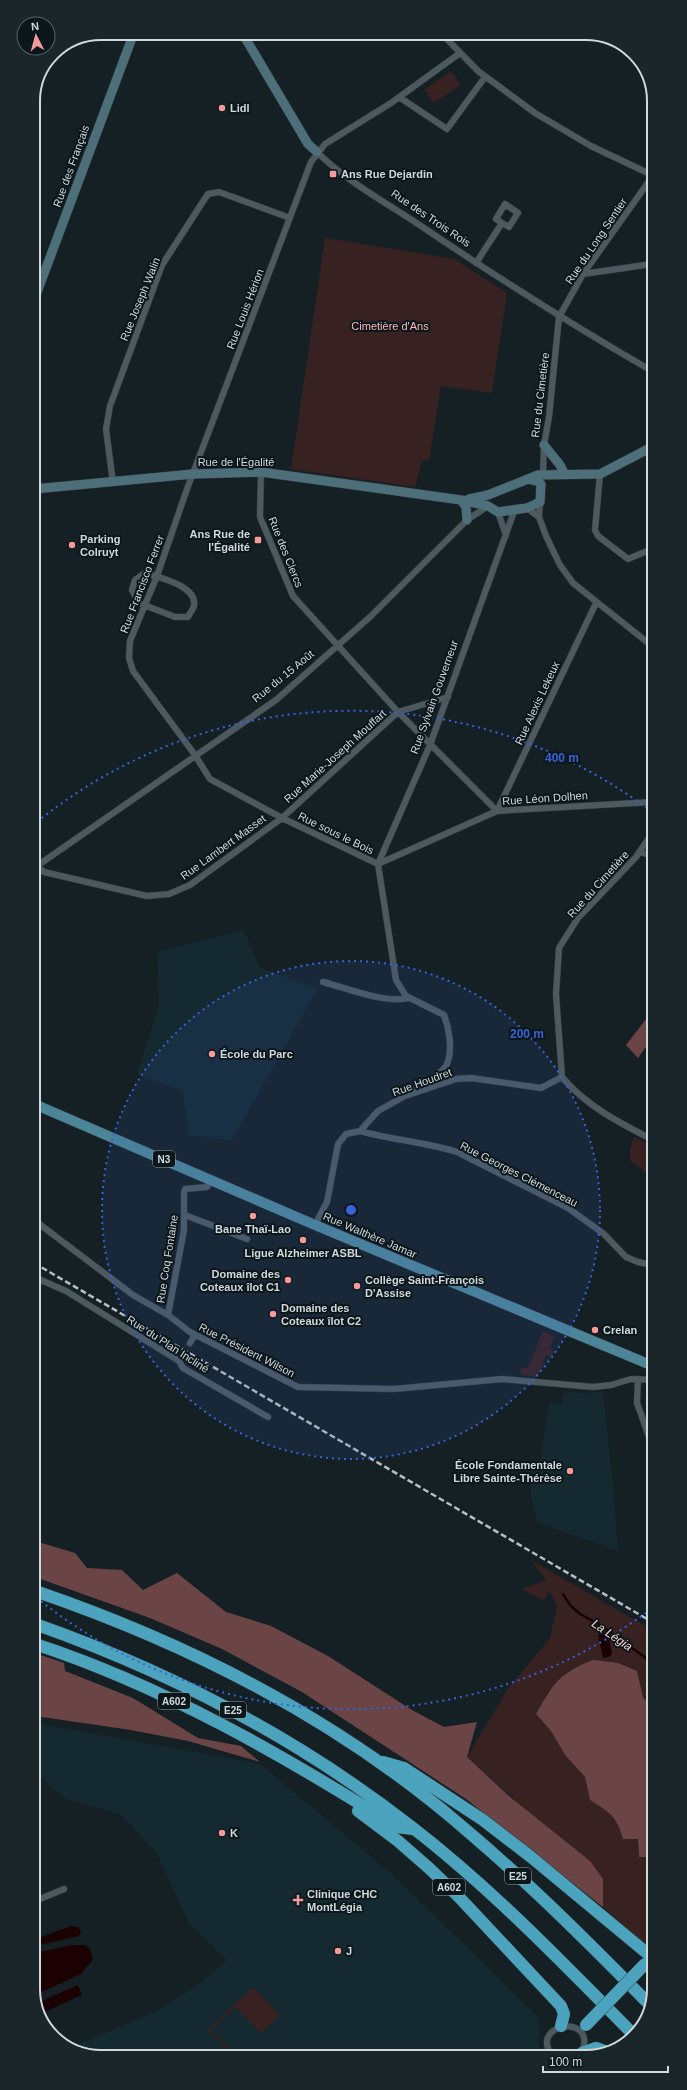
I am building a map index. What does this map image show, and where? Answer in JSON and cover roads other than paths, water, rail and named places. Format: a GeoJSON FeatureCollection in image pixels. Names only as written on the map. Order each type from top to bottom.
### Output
{"type":"FeatureCollection","features":[{"type":"Feature","properties":{"kind":"highway","name":"E25"},"geometry":{"type":"LineString","coordinates":[[40,1593],[108,1617],[215,1665],[266,1692],[376,1760],[472,1834],[521,1879],[646,2001]]}},
{"type":"Feature","properties":{"kind":"highway","name":"E25"},"geometry":{"type":"LineString","coordinates":[[40,1626],[168,1677],[260,1725],[319,1761],[414,1829],[477,1881],[524,1925],[630,2031]]}},
{"type":"Feature","properties":{"kind":"highway","name":"A602"},"geometry":{"type":"LineString","coordinates":[[40,1646],[90,1664],[202,1714],[305,1773],[398,1841],[458,1896],[561,2006],[564,2014],[561,2026]]}},
{"type":"Feature","properties":{"kind":"highway"},"geometry":{"type":"LineString","coordinates":[[376,1760],[404,1768],[483,1820],[531,1856],[647,1957]]}},
{"type":"Feature","properties":{"kind":"highway"},"geometry":{"type":"LineString","coordinates":[[305,1773],[397,1827],[414,1829]]}},
{"type":"Feature","properties":{"kind":"highway"},"geometry":{"type":"LineString","coordinates":[[583,2028],[647,1964]]}},
{"type":"Feature","properties":{"kind":"main road","name":"Rue Walthère Jamar"},"geometry":{"type":"LineString","coordinates":[[40,1107],[315,1225],[647,1363]]}},
{"type":"Feature","properties":{"kind":"street","name":"Rue des Français"},"geometry":{"type":"LineString","coordinates":[[40,284],[131,40]]}},
{"type":"Feature","properties":{"kind":"street","name":"Rue des Trois Rois"},"geometry":{"type":"LineString","coordinates":[[246,40],[308,144],[341,172],[559,317],[647,368]]}},
{"type":"Feature","properties":{"kind":"street"},"geometry":{"type":"LineString","coordinates":[[448,40],[485,77],[534,113],[591,146],[647,174]]}},
{"type":"Feature","properties":{"kind":"street"},"geometry":{"type":"LineString","coordinates":[[317,152],[325,144],[399,98],[460,53]]}},
{"type":"Feature","properties":{"kind":"street"},"geometry":{"type":"LineString","coordinates":[[399,98],[446,129],[485,77]]}},
{"type":"Feature","properties":{"kind":"street","name":"Rue Louis Hérion"},"geometry":{"type":"LineString","coordinates":[[193,474],[307,170],[317,152]]}},
{"type":"Feature","properties":{"kind":"street","name":"Rue du Long Sentier"},"geometry":{"type":"LineString","coordinates":[[559,317],[583,274],[647,183]]}},
{"type":"Feature","properties":{"kind":"street","name":"Rue Joseph Walin"},"geometry":{"type":"LineString","coordinates":[[112,482],[106,429],[110,406],[162,265],[208,194],[219,192],[290,218]]}},
{"type":"Feature","properties":{"kind":"street"},"geometry":{"type":"LineString","coordinates":[[476,263],[502,223]]}},
{"type":"Feature","properties":{"kind":"street"},"geometry":{"type":"LineString","coordinates":[[583,274],[647,265]]}},
{"type":"Feature","properties":{"kind":"street","name":"Rue du Cimetière"},"geometry":{"type":"LineString","coordinates":[[543,474],[544,445],[549,417],[559,317]]}},
{"type":"Feature","properties":{"kind":"street"},"geometry":{"type":"LineString","coordinates":[[544,445],[560,465],[564,474]]}},
{"type":"Feature","properties":{"kind":"street"},"geometry":{"type":"LineString","coordinates":[[647,450],[600,474],[596,530],[598,536],[628,559],[647,551]]}},
{"type":"Feature","properties":{"kind":"street","name":"Rue de l'Égalité"},"geometry":{"type":"LineString","coordinates":[[40,488],[193,474],[261,472],[461,500],[488,506]]}},
{"type":"Feature","properties":{"kind":"street","name":"Rue des Clercs"},"geometry":{"type":"LineString","coordinates":[[261,472],[260,517],[293,596],[398,712],[497,811]]}},
{"type":"Feature","properties":{"kind":"street","name":"Rue Francisco Ferrer"},"geometry":{"type":"LineString","coordinates":[[193,474],[157,576],[130,641],[129,658],[133,671],[195,755]]}},
{"type":"Feature","properties":{"kind":"street"},"geometry":{"type":"LineString","coordinates":[[543,474],[539,517],[546,536],[560,565],[573,583],[645,639]]}},
{"type":"Feature","properties":{"kind":"street","name":"Rue de l'Égalité"},"geometry":{"type":"LineString","coordinates":[[461,500],[488,495],[543,474],[600,474]]}},
{"type":"Feature","properties":{"kind":"street"},"geometry":{"type":"LineString","coordinates":[[528,479],[537,481],[542,489]]}},
{"type":"Feature","properties":{"kind":"street"},"geometry":{"type":"LineString","coordinates":[[488,495],[486,499],[488,506],[498,512],[506,535]]}},
{"type":"Feature","properties":{"kind":"street"},"geometry":{"type":"LineString","coordinates":[[461,500],[466,507],[467,520]]}},
{"type":"Feature","properties":{"kind":"street"},"geometry":{"type":"LineString","coordinates":[[498,512],[527,508],[540,502]]}},
{"type":"Feature","properties":{"kind":"street","name":"Rue du 15 Août"},"geometry":{"type":"LineString","coordinates":[[40,864],[276,700],[338,646],[467,520],[488,506]]}},
{"type":"Feature","properties":{"kind":"street"},"geometry":{"type":"LineString","coordinates":[[527,508],[539,517]]}},
{"type":"Feature","properties":{"kind":"street","name":"Rue Sylvain Gouverneur"},"geometry":{"type":"LineString","coordinates":[[378,864],[430,745],[515,509]]}},
{"type":"Feature","properties":{"kind":"street"},"geometry":{"type":"LineString","coordinates":[[145,573],[157,576],[184,587],[192,594],[194,605],[188,617],[174,617],[139,603],[132,590],[135,580],[145,573]]}},
{"type":"Feature","properties":{"kind":"street","name":"Rue Alexis Lekeux"},"geometry":{"type":"LineString","coordinates":[[497,811],[596,602]]}},
{"type":"Feature","properties":{"kind":"street","name":"Rue Marie-Joseph Mouffart"},"geometry":{"type":"LineString","coordinates":[[282,818],[398,712],[448,697]]}},
{"type":"Feature","properties":{"kind":"street","name":"Rue sous le Bois"},"geometry":{"type":"LineString","coordinates":[[195,755],[210,779],[282,818],[378,864],[396,980],[400,990],[408,998],[444,1015],[448,1026],[449,1047],[447,1065],[405,1096]]}},
{"type":"Feature","properties":{"kind":"street","name":"Rue Léon Dolhen"},"geometry":{"type":"LineString","coordinates":[[378,864],[497,811],[647,802]]}},
{"type":"Feature","properties":{"kind":"street","name":"Rue Lambert Masset"},"geometry":{"type":"LineString","coordinates":[[40,870],[44,872],[138,895],[169,894],[190,885],[282,818]]}},
{"type":"Feature","properties":{"kind":"street","name":"Rue du Cimetière"},"geometry":{"type":"LineString","coordinates":[[562,1077],[556,994],[559,948],[578,918],[640,852],[647,841]]}},
{"type":"Feature","properties":{"kind":"street"},"geometry":{"type":"LineString","coordinates":[[640,852],[647,854]]}},
{"type":"Feature","properties":{"kind":"street","name":"Rue sous le Bois"},"geometry":{"type":"LineString","coordinates":[[324,982],[383,997],[402,999],[408,998]]}},
{"type":"Feature","properties":{"kind":"street"},"geometry":{"type":"LineString","coordinates":[[562,1077],[569,1085],[602,1113],[647,1137]]}},
{"type":"Feature","properties":{"kind":"street","name":"Rue Houdret"},"geometry":{"type":"LineString","coordinates":[[315,1225],[327,1202],[338,1144],[346,1134],[360,1131],[378,1111],[405,1096],[456,1079],[471,1078],[541,1088],[562,1077]]}},
{"type":"Feature","properties":{"kind":"street","name":"Rue Georges Clémenceau"},"geometry":{"type":"LineString","coordinates":[[360,1131],[380,1137],[438,1146],[457,1152],[568,1208],[604,1234],[626,1257],[647,1264]]}},
{"type":"Feature","properties":{"kind":"street","name":"Rue Coq Fontaine"},"geometry":{"type":"LineString","coordinates":[[168,1315],[185,1215],[184,1192],[185,1189],[202,1189],[207,1187],[212,1180]]}},
{"type":"Feature","properties":{"kind":"street"},"geometry":{"type":"LineString","coordinates":[[185,1215],[247,1239]]}},
{"type":"Feature","properties":{"kind":"street","name":"Rue Président Wilson"},"geometry":{"type":"LineString","coordinates":[[40,1225],[133,1295],[168,1315],[195,1335],[298,1387],[386,1389],[502,1379],[593,1388],[638,1379],[647,1380]]}},
{"type":"Feature","properties":{"kind":"street","name":"Rue du Plan Incliné"},"geometry":{"type":"LineString","coordinates":[[40,1280],[66,1291],[180,1361],[183,1368],[268,1416]]}},
{"type":"Feature","properties":{"kind":"street"},"geometry":{"type":"LineString","coordinates":[[190,1343],[195,1335]]}},
{"type":"Feature","properties":{"kind":"street"},"geometry":{"type":"LineString","coordinates":[[180,1361],[183,1354]]}},
{"type":"Feature","properties":{"kind":"street"},"geometry":{"type":"LineString","coordinates":[[638,1379],[637,1403],[647,1431]]}},
{"type":"Feature","properties":{"kind":"street"},"geometry":{"type":"LineString","coordinates":[[40,1899],[64,1889]]}},
{"type":"Feature","properties":{"kind":"street"},"geometry":{"type":"LineString","coordinates":[[549,2050],[549,2036],[561,2026],[583,2028],[584,2043],[582,2050]]}},
{"type":"Feature","properties":{"kind":"waterway","name":"La Légia"},"geometry":{"type":"LineString","coordinates":[[563,1594],[570,1605],[580,1614],[600,1625],[646,1658],[647,1661]]}},
{"type":"Feature","properties":{"kind":"tunnel"},"geometry":{"type":"LineString","coordinates":[[183,1354],[190,1343]]}},
{"type":"Feature","properties":{"kind":"railway"},"geometry":{"type":"LineString","coordinates":[[40,1266],[647,1619]]}},
{"type":"Feature","properties":{"kind":"place","name":"Lidl"},"geometry":{"type":"Point","coordinates":[222,108]}},
{"type":"Feature","properties":{"kind":"place","name":"Ans Rue Dejardin"},"geometry":{"type":"Point","coordinates":[333,174]}},
{"type":"Feature","properties":{"kind":"place","name":"Ans Rue de l'Égalité"},"geometry":{"type":"Point","coordinates":[258,540]}},
{"type":"Feature","properties":{"kind":"place","name":"Parking Colruyt"},"geometry":{"type":"Point","coordinates":[72,545]}},
{"type":"Feature","properties":{"kind":"place","name":"École du Parc"},"geometry":{"type":"Point","coordinates":[212,1054]}},
{"type":"Feature","properties":{"kind":"place","name":"Bane Thaï-Lao"},"geometry":{"type":"Point","coordinates":[253,1216]}},
{"type":"Feature","properties":{"kind":"place","name":"Ligue Alzheimer ASBL"},"geometry":{"type":"Point","coordinates":[303,1240]}},
{"type":"Feature","properties":{"kind":"place","name":"Domaine des Coteaux îlot C1"},"geometry":{"type":"Point","coordinates":[288,1280]}},
{"type":"Feature","properties":{"kind":"place","name":"Collège Saint-François D'Assise"},"geometry":{"type":"Point","coordinates":[357,1286]}},
{"type":"Feature","properties":{"kind":"place","name":"Domaine des Coteaux îlot C2"},"geometry":{"type":"Point","coordinates":[273,1314]}},
{"type":"Feature","properties":{"kind":"place","name":"Crelan"},"geometry":{"type":"Point","coordinates":[595,1330]}},
{"type":"Feature","properties":{"kind":"place","name":"École Fondamentale Libre Sainte-Thérèse"},"geometry":{"type":"Point","coordinates":[570,1471]}},
{"type":"Feature","properties":{"kind":"place","name":"K"},"geometry":{"type":"Point","coordinates":[222,1833]}},
{"type":"Feature","properties":{"kind":"place","name":"Clinique CHC MontLégia"},"geometry":{"type":"Point","coordinates":[298,1900]}},
{"type":"Feature","properties":{"kind":"place","name":"J"},"geometry":{"type":"Point","coordinates":[338,1951]}},
{"type":"Feature","properties":{"kind":"park label","name":"Cimetière d'Ans"},"geometry":{"type":"Point","coordinates":[390,326]}}]}
